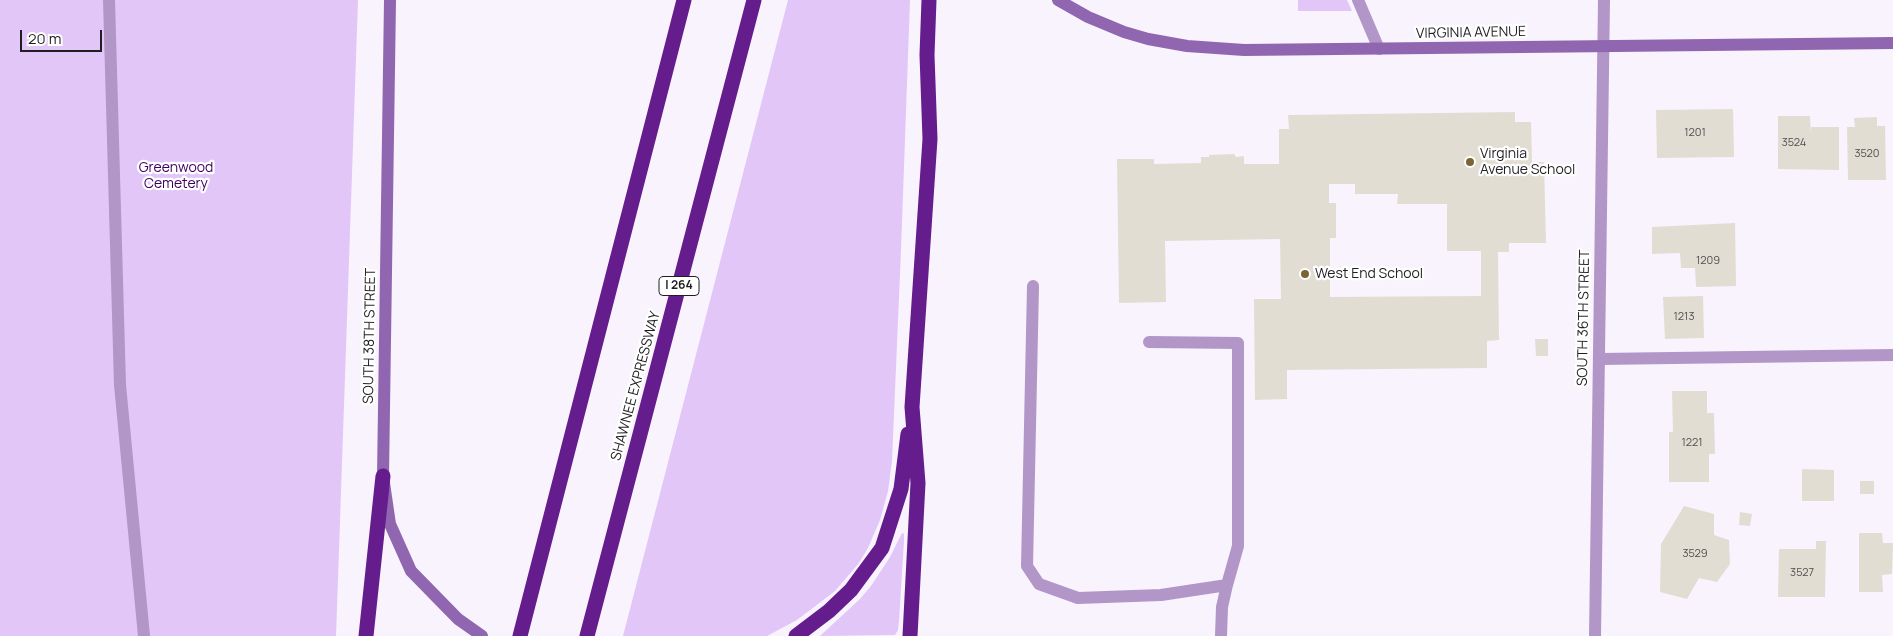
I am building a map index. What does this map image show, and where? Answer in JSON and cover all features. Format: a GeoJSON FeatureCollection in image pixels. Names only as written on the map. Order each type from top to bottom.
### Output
{"type":"FeatureCollection","features":[{"type":"Feature","properties":{"kind":"highway"},"geometry":{"type":"LineString","coordinates":[[520,636],[684,0]]}},
{"type":"Feature","properties":{"kind":"highway","name":"SHAWNEE EXPRESSWAY"},"geometry":{"type":"LineString","coordinates":[[587,636],[754,0]]}},
{"type":"Feature","properties":{"kind":"highway"},"geometry":{"type":"LineString","coordinates":[[796,636],[829,611],[851,590],[882,548],[900,489],[912,407],[930,139],[927,55],[929,0]]}},
{"type":"Feature","properties":{"kind":"highway"},"geometry":{"type":"LineString","coordinates":[[910,636],[918,483],[912,407]]}},
{"type":"Feature","properties":{"kind":"highway"},"geometry":{"type":"LineString","coordinates":[[366,636],[383,476]]}},
{"type":"Feature","properties":{"kind":"main road","name":"SOUTH 38TH STREET"},"geometry":{"type":"LineString","coordinates":[[390,0],[383,476],[390,524],[412,572],[458,619],[482,636]]}},
{"type":"Feature","properties":{"kind":"main road","name":"VIRGINIA AVENUE"},"geometry":{"type":"LineString","coordinates":[[1058,0],[1088,17],[1124,32],[1148,39],[1187,46],[1244,50],[1893,43]]}},
{"type":"Feature","properties":{"kind":"street"},"geometry":{"type":"LineString","coordinates":[[109,0],[120,385],[144,636]]}},
{"type":"Feature","properties":{"kind":"street"},"geometry":{"type":"LineString","coordinates":[[1358,0],[1379,49]]}},
{"type":"Feature","properties":{"kind":"street","name":"SOUTH 36TH STREET"},"geometry":{"type":"LineString","coordinates":[[1595,636],[1604,0]]}},
{"type":"Feature","properties":{"kind":"street"},"geometry":{"type":"LineString","coordinates":[[1033,286],[1027,566],[1039,584],[1078,598],[1161,596],[1227,585]]}},
{"type":"Feature","properties":{"kind":"street"},"geometry":{"type":"LineString","coordinates":[[1149,342],[1238,343],[1238,546],[1222,607],[1221,636]]}},
{"type":"Feature","properties":{"kind":"street"},"geometry":{"type":"LineString","coordinates":[[1599,359],[1893,355]]}},
{"type":"Feature","properties":{"kind":"green space","name":"Greenwood Cemetery"},"geometry":{"type":"Polygon","coordinates":[[[0,0],[358,0],[336,636],[0,636],[0,0]]]}},
{"type":"Feature","properties":{"kind":"green space"},"geometry":{"type":"Polygon","coordinates":[[[788,0],[910,0],[892,461],[888,491],[880,520],[868,548],[859,563],[835,591],[797,620],[767,636],[623,636],[788,0]]]}},
{"type":"Feature","properties":{"kind":"green space"},"geometry":{"type":"Polygon","coordinates":[[[1298,0],[1347,0],[1352,11],[1298,11],[1298,0]]]}},
{"type":"Feature","properties":{"kind":"green space"},"geometry":{"type":"Polygon","coordinates":[[[902,533],[904,534],[904,541],[899,621],[898,630],[895,635],[820,636],[860,599],[871,586],[890,557],[902,533]]]}},
{"type":"Feature","properties":{"kind":"building"},"geometry":{"type":"Polygon","coordinates":[[[1733,109],[1734,157],[1657,158],[1656,110],[1733,109]]]}},
{"type":"Feature","properties":{"kind":"building","name":"West End School"},"geometry":{"type":"Polygon","coordinates":[[[1515,112],[1515,122],[1531,122],[1532,162],[1544,162],[1546,243],[1509,243],[1509,252],[1498,252],[1499,340],[1487,341],[1487,368],[1287,370],[1287,399],[1255,400],[1254,299],[1281,299],[1280,239],[1165,241],[1166,302],[1119,303],[1117,159],[1154,159],[1154,164],[1201,163],[1201,157],[1234,154],[1236,157],[1244,156],[1244,164],[1279,164],[1279,129],[1289,129],[1288,115],[1515,112]],[[1329,184],[1329,203],[1336,203],[1336,238],[1330,238],[1330,297],[1481,296],[1481,251],[1447,251],[1447,204],[1397,204],[1398,194],[1355,194],[1355,184],[1329,184]]]}},
{"type":"Feature","properties":{"kind":"building"},"geometry":{"type":"Polygon","coordinates":[[[1778,116],[1810,116],[1811,135],[1811,127],[1839,127],[1839,170],[1778,169],[1778,116]]]}},
{"type":"Feature","properties":{"kind":"building"},"geometry":{"type":"Polygon","coordinates":[[[1877,117],[1877,126],[1885,126],[1886,180],[1848,180],[1847,127],[1855,127],[1854,118],[1877,117]]]}},
{"type":"Feature","properties":{"kind":"building"},"geometry":{"type":"Polygon","coordinates":[[[1735,223],[1736,286],[1696,287],[1695,268],[1681,268],[1680,253],[1652,254],[1652,227],[1735,223]]]}},
{"type":"Feature","properties":{"kind":"building"},"geometry":{"type":"Polygon","coordinates":[[[1703,296],[1704,338],[1665,339],[1663,297],[1703,296]]]}},
{"type":"Feature","properties":{"kind":"building"},"geometry":{"type":"Polygon","coordinates":[[[1535,339],[1548,339],[1548,356],[1536,356],[1535,339]]]}},
{"type":"Feature","properties":{"kind":"building"},"geometry":{"type":"Polygon","coordinates":[[[1672,391],[1707,391],[1707,413],[1714,413],[1715,454],[1709,454],[1709,482],[1669,482],[1669,432],[1673,432],[1672,391]]]}},
{"type":"Feature","properties":{"kind":"building"},"geometry":{"type":"Polygon","coordinates":[[[1802,469],[1834,470],[1834,501],[1802,501],[1802,469]]]}},
{"type":"Feature","properties":{"kind":"building"},"geometry":{"type":"Polygon","coordinates":[[[1860,481],[1874,481],[1874,494],[1860,494],[1860,481]]]}},
{"type":"Feature","properties":{"kind":"building"},"geometry":{"type":"Polygon","coordinates":[[[1684,506],[1714,514],[1714,535],[1729,540],[1730,564],[1717,582],[1699,578],[1687,599],[1660,592],[1661,544],[1684,506]]]}},
{"type":"Feature","properties":{"kind":"building"},"geometry":{"type":"Polygon","coordinates":[[[1740,512],[1752,514],[1750,526],[1739,525],[1740,512]]]}},
{"type":"Feature","properties":{"kind":"building"},"geometry":{"type":"Polygon","coordinates":[[[1859,533],[1882,533],[1883,543],[1893,543],[1892,574],[1882,575],[1883,592],[1859,592],[1859,533]]]}},
{"type":"Feature","properties":{"kind":"building"},"geometry":{"type":"Polygon","coordinates":[[[1816,541],[1826,541],[1825,597],[1778,597],[1779,549],[1816,549],[1816,541]]]}},
{"type":"Feature","properties":{"kind":"place","name":"Virginia Avenue School"},"geometry":{"type":"Point","coordinates":[1470,162]}},
{"type":"Feature","properties":{"kind":"place","name":"West End School"},"geometry":{"type":"Point","coordinates":[1305,274]}}]}
